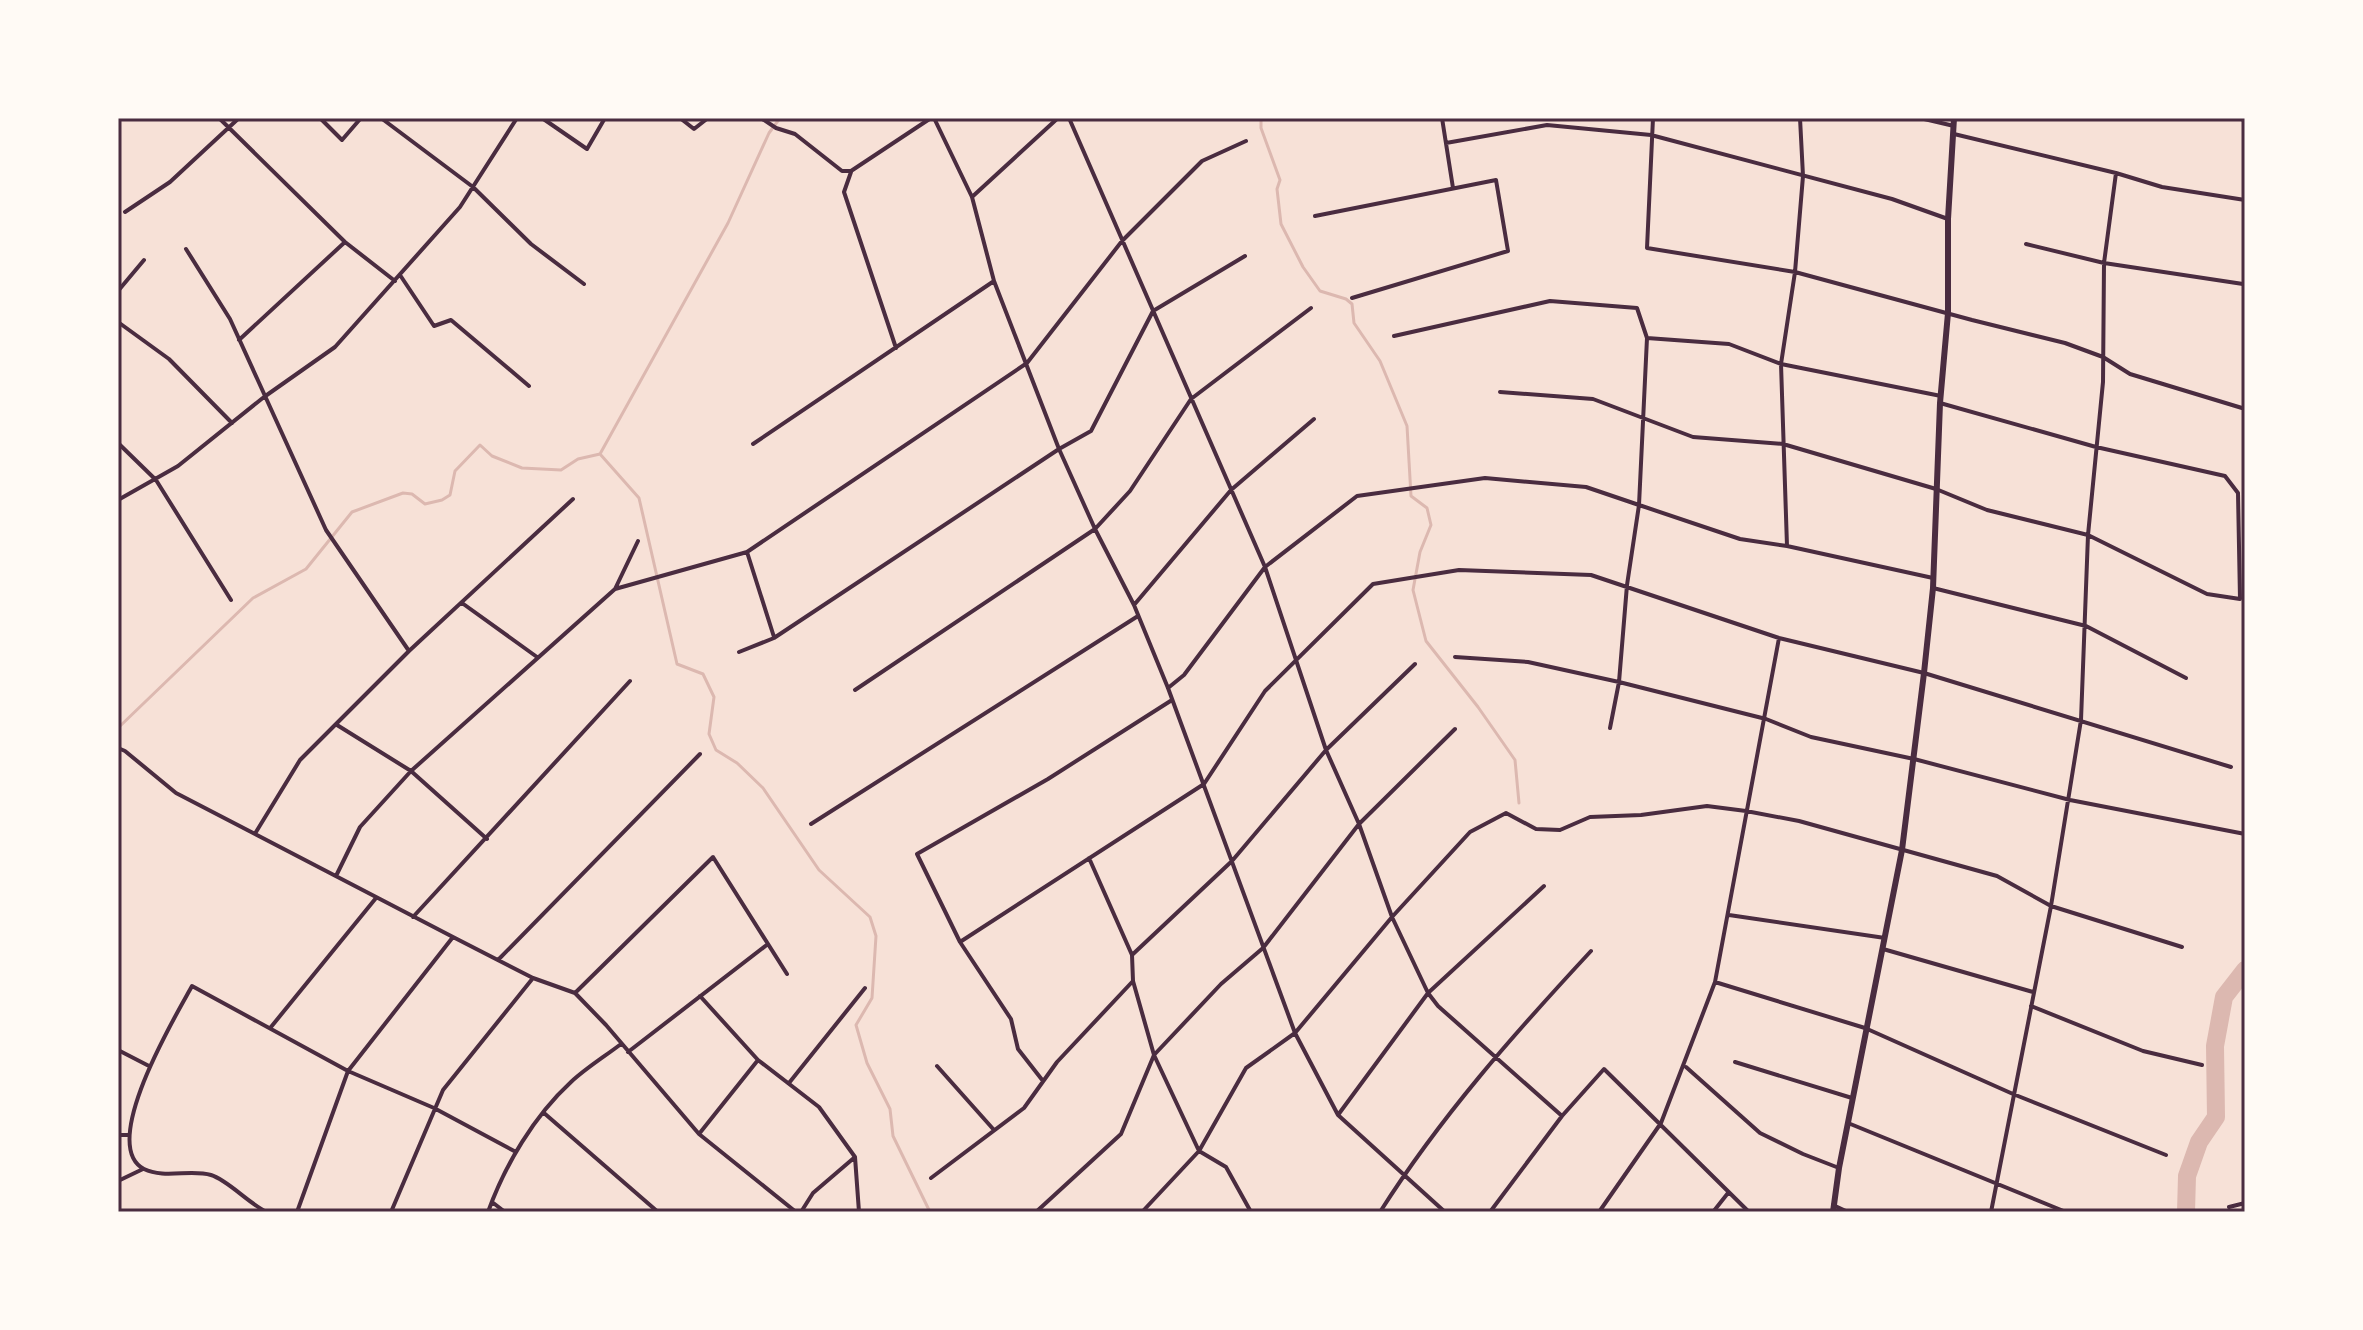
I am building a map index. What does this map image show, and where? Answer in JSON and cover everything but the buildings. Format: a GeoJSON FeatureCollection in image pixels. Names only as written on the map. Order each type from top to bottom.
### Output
{"type":"FeatureCollection","features":[{"type":"Feature","properties":{"kind":"street"},"geometry":{"type":"LineString","coordinates":[[219,118],[345,242],[395,281]]}},
{"type":"Feature","properties":{"kind":"street"},"geometry":{"type":"LineString","coordinates":[[125,212],[170,182],[239,118]]}},
{"type":"Feature","properties":{"kind":"street"},"geometry":{"type":"LineString","coordinates":[[320,118],[342,140],[361,118]]}},
{"type":"Feature","properties":{"kind":"street"},"geometry":{"type":"LineString","coordinates":[[381,118],[473,187],[531,244],[584,284]]}},
{"type":"Feature","properties":{"kind":"street"},"geometry":{"type":"LineString","coordinates":[[118,500],[156,480],[335,347],[460,207],[517,118]]}},
{"type":"Feature","properties":{"kind":"street"},"geometry":{"type":"LineString","coordinates":[[542,118],[587,149],[605,118]]}},
{"type":"Feature","properties":{"kind":"street"},"geometry":{"type":"LineString","coordinates":[[680,118],[694,129],[708,118]]}},
{"type":"Feature","properties":{"kind":"street"},"geometry":{"type":"LineString","coordinates":[[761,118],[776,128],[795,134],[842,171],[851,171],[933,118],[972,197],[994,281],[1059,449],[1134,605],[1168,688],[1295,1033],[1338,1115],[1445,1212]]}},
{"type":"Feature","properties":{"kind":"street"},"geometry":{"type":"LineString","coordinates":[[972,197],[1058,118]]}},
{"type":"Feature","properties":{"kind":"street"},"geometry":{"type":"LineString","coordinates":[[1069,118],[1265,567],[1326,750],[1359,824],[1392,917],[1428,993],[1438,1006],[1562,1116]]}},
{"type":"Feature","properties":{"kind":"street"},"geometry":{"type":"LineString","coordinates":[[1442,118],[1453,188]]}},
{"type":"Feature","properties":{"kind":"street"},"geometry":{"type":"LineString","coordinates":[[1653,118],[1647,248],[1795,272],[2065,343],[2103,357],[2130,374],[2242,408]]}},
{"type":"Feature","properties":{"kind":"street"},"geometry":{"type":"LineString","coordinates":[[1787,546],[1781,364],[1795,272],[1803,176],[1800,118]]}},
{"type":"Feature","properties":{"kind":"street"},"geometry":{"type":"LineString","coordinates":[[1920,118],[2162,187],[2245,200]]}},
{"type":"Feature","properties":{"kind":"street"},"geometry":{"type":"LineString","coordinates":[[2237,118],[2245,120]]}},
{"type":"Feature","properties":{"kind":"street"},"geometry":{"type":"LineString","coordinates":[[1446,143],[1547,125],[1651,135],[1892,199],[1948,219]]}},
{"type":"Feature","properties":{"kind":"street"},"geometry":{"type":"LineString","coordinates":[[1848,1212],[1833,1208],[1865,1028],[1902,850],[1933,588],[1940,400],[1948,313],[1948,219],[1954,126]]}},
{"type":"Feature","properties":{"kind":"street"},"geometry":{"type":"LineString","coordinates":[[615,589],[747,552],[1027,363],[1122,241],[1202,161],[1246,141]]}},
{"type":"Feature","properties":{"kind":"street"},"geometry":{"type":"LineString","coordinates":[[851,171],[844,192],[896,348]]}},
{"type":"Feature","properties":{"kind":"street"},"geometry":{"type":"LineString","coordinates":[[1991,1212],[2051,906],[2081,720],[2088,535],[2103,382],[2104,263],[2116,173]]}},
{"type":"Feature","properties":{"kind":"street"},"geometry":{"type":"LineString","coordinates":[[1315,216],[1496,180],[1508,251],[1352,298]]}},
{"type":"Feature","properties":{"kind":"street"},"geometry":{"type":"LineString","coordinates":[[239,340],[345,242]]}},
{"type":"Feature","properties":{"kind":"street"},"geometry":{"type":"LineString","coordinates":[[2026,244],[2104,263],[2243,284]]}},
{"type":"Feature","properties":{"kind":"street"},"geometry":{"type":"LineString","coordinates":[[186,249],[230,319],[326,530],[409,651]]}},
{"type":"Feature","properties":{"kind":"street"},"geometry":{"type":"LineString","coordinates":[[739,652],[774,638],[1059,449],[1091,431],[1153,311],[1245,256]]}},
{"type":"Feature","properties":{"kind":"street"},"geometry":{"type":"LineString","coordinates":[[118,291],[144,260]]}},
{"type":"Feature","properties":{"kind":"street"},"geometry":{"type":"LineString","coordinates":[[400,275],[434,326],[451,320],[529,386]]}},
{"type":"Feature","properties":{"kind":"street"},"geometry":{"type":"LineString","coordinates":[[753,444],[994,281]]}},
{"type":"Feature","properties":{"kind":"street"},"geometry":{"type":"LineString","coordinates":[[1394,336],[1550,301],[1637,308],[1647,338],[1639,505],[1627,585],[1619,682],[1610,728]]}},
{"type":"Feature","properties":{"kind":"street"},"geometry":{"type":"LineString","coordinates":[[855,690],[1095,529],[1130,491],[1191,399],[1311,308]]}},
{"type":"Feature","properties":{"kind":"street"},"geometry":{"type":"LineString","coordinates":[[118,322],[169,359],[232,423]]}},
{"type":"Feature","properties":{"kind":"street"},"geometry":{"type":"LineString","coordinates":[[1500,392],[1593,399],[1693,437],[1783,444],[1936,489],[1987,510],[2088,535],[2207,594],[2240,599],[2238,493],[2225,476],[2096,447],[1940,400],[1781,364],[1729,344],[1647,338]]}},
{"type":"Feature","properties":{"kind":"street"},"geometry":{"type":"LineString","coordinates":[[1134,605],[1231,490],[1314,419]]}},
{"type":"Feature","properties":{"kind":"street"},"geometry":{"type":"LineString","coordinates":[[118,443],[156,480],[231,600]]}},
{"type":"Feature","properties":{"kind":"street"},"geometry":{"type":"LineString","coordinates":[[1168,688],[1184,675],[1265,567],[1357,496],[1485,478],[1586,487],[1740,539],[1787,546],[1933,578]]}},
{"type":"Feature","properties":{"kind":"street"},"geometry":{"type":"LineString","coordinates":[[256,833],[300,760],[409,651],[573,499]]}},
{"type":"Feature","properties":{"kind":"street"},"geometry":{"type":"LineString","coordinates":[[336,876],[360,827],[411,771],[615,589],[638,541]]}},
{"type":"Feature","properties":{"kind":"street"},"geometry":{"type":"LineString","coordinates":[[747,552],[774,638]]}},
{"type":"Feature","properties":{"kind":"street"},"geometry":{"type":"LineString","coordinates":[[960,942],[1204,784],[1265,691],[1373,584],[1459,570],[1591,575],[1779,638],[1924,673],[2231,767]]}},
{"type":"Feature","properties":{"kind":"street"},"geometry":{"type":"LineString","coordinates":[[1933,588],[2086,626],[2186,678]]}},
{"type":"Feature","properties":{"kind":"street"},"geometry":{"type":"LineString","coordinates":[[462,603],[537,657]]}},
{"type":"Feature","properties":{"kind":"street"},"geometry":{"type":"LineString","coordinates":[[811,824],[1138,616]]}},
{"type":"Feature","properties":{"kind":"street"},"geometry":{"type":"LineString","coordinates":[[1599,1212],[1661,1123],[1715,982],[1779,638]]}},
{"type":"Feature","properties":{"kind":"street"},"geometry":{"type":"LineString","coordinates":[[1455,657],[1528,662],[1619,682],[1766,719],[1811,737],[1914,759],[2070,800],[2245,834]]}},
{"type":"Feature","properties":{"kind":"street"},"geometry":{"type":"LineString","coordinates":[[1132,955],[1232,861],[1326,750],[1415,664]]}},
{"type":"Feature","properties":{"kind":"street"},"geometry":{"type":"LineString","coordinates":[[413,917],[630,681]]}},
{"type":"Feature","properties":{"kind":"street"},"geometry":{"type":"LineString","coordinates":[[1043,1081],[1018,1049],[1011,1019],[960,942],[917,854],[1048,779],[1172,700]]}},
{"type":"Feature","properties":{"kind":"street"},"geometry":{"type":"LineString","coordinates":[[337,725],[411,771],[487,839]]}},
{"type":"Feature","properties":{"kind":"street"},"geometry":{"type":"LineString","coordinates":[[1036,1212],[1121,1134],[1154,1055],[1221,984],[1263,948],[1359,824],[1455,729]]}},
{"type":"Feature","properties":{"kind":"street"},"geometry":{"type":"LineString","coordinates":[[118,748],[176,793],[533,978],[575,993],[699,1134],[798,1212],[813,1193],[855,1157]]}},
{"type":"Feature","properties":{"kind":"street"},"geometry":{"type":"LineString","coordinates":[[498,960],[700,754]]}},
{"type":"Feature","properties":{"kind":"street"},"geometry":{"type":"LineString","coordinates":[[1142,1212],[1199,1151],[1246,1068],[1295,1033],[1392,917],[1470,832],[1506,813],[1536,829],[1560,830],[1590,817],[1641,815],[1707,806],[1799,821],[1997,876],[2051,906],[2182,947]]}},
{"type":"Feature","properties":{"kind":"street"},"geometry":{"type":"LineString","coordinates":[[575,993],[713,857],[787,974]]}},
{"type":"Feature","properties":{"kind":"street"},"geometry":{"type":"LineString","coordinates":[[1089,858],[1132,955],[1133,981],[1154,1055],[1199,1151],[1226,1167],[1251,1212]]}},
{"type":"Feature","properties":{"kind":"street"},"geometry":{"type":"LineString","coordinates":[[1338,1115],[1428,993],[1544,886]]}},
{"type":"Feature","properties":{"kind":"street"},"geometry":{"type":"LineString","coordinates":[[271,1027],[376,898]]}},
{"type":"Feature","properties":{"kind":"street"},"geometry":{"type":"LineString","coordinates":[[1729,915],[1885,938]]}},
{"type":"Feature","properties":{"kind":"street"},"geometry":{"type":"LineString","coordinates":[[297,1212],[348,1071],[453,937]]}},
{"type":"Feature","properties":{"kind":"street"},"geometry":{"type":"LineString","coordinates":[[628,1052],[768,944]]}},
{"type":"Feature","properties":{"kind":"street"},"geometry":{"type":"LineString","coordinates":[[1883,949],[2033,992]]}},
{"type":"Feature","properties":{"kind":"street"},"geometry":{"type":"LineString","coordinates":[[1380,1212],[1403,1175],[1494,1056],[1591,951]]}},
{"type":"Feature","properties":{"kind":"street"},"geometry":{"type":"LineString","coordinates":[[391,1212],[443,1090],[533,978]]}},
{"type":"Feature","properties":{"kind":"street"},"geometry":{"type":"LineString","coordinates":[[931,1178],[1024,1108],[1057,1062],[1133,981]]}},
{"type":"Feature","properties":{"kind":"street"},"geometry":{"type":"LineString","coordinates":[[1715,982],[1865,1028],[2013,1094],[2166,1155]]}},
{"type":"Feature","properties":{"kind":"street"},"geometry":{"type":"LineString","coordinates":[[143,1169],[134,1158],[128,1135],[149,1066],[192,986],[348,1071],[434,1108],[516,1152]]}},
{"type":"Feature","properties":{"kind":"street"},"geometry":{"type":"LineString","coordinates":[[788,1083],[865,988]]}},
{"type":"Feature","properties":{"kind":"street"},"geometry":{"type":"LineString","coordinates":[[700,996],[758,1060],[819,1107],[855,1157],[859,1212]]}},
{"type":"Feature","properties":{"kind":"street"},"geometry":{"type":"LineString","coordinates":[[2031,1006],[2143,1051],[2202,1065]]}},
{"type":"Feature","properties":{"kind":"street"},"geometry":{"type":"LineString","coordinates":[[488,1212],[516,1152],[544,1113],[571,1082],[621,1044]]}},
{"type":"Feature","properties":{"kind":"street"},"geometry":{"type":"LineString","coordinates":[[118,1050],[149,1066]]}},
{"type":"Feature","properties":{"kind":"street"},"geometry":{"type":"LineString","coordinates":[[699,1134],[758,1060]]}},
{"type":"Feature","properties":{"kind":"street"},"geometry":{"type":"LineString","coordinates":[[1735,1062],[1854,1098]]}},
{"type":"Feature","properties":{"kind":"street"},"geometry":{"type":"LineString","coordinates":[[937,1066],[994,1130]]}},
{"type":"Feature","properties":{"kind":"street"},"geometry":{"type":"LineString","coordinates":[[1685,1066],[1760,1133],[1839,1168]]}},
{"type":"Feature","properties":{"kind":"street"},"geometry":{"type":"LineString","coordinates":[[1490,1212],[1562,1116],[1604,1069],[1749,1212]]}},
{"type":"Feature","properties":{"kind":"street"},"geometry":{"type":"LineString","coordinates":[[544,1113],[658,1212]]}},
{"type":"Feature","properties":{"kind":"street"},"geometry":{"type":"LineString","coordinates":[[1848,1123],[2066,1212]]}},
{"type":"Feature","properties":{"kind":"street"},"geometry":{"type":"LineString","coordinates":[[118,1135],[128,1135]]}},
{"type":"Feature","properties":{"kind":"street"},"geometry":{"type":"LineString","coordinates":[[118,1181],[143,1169],[212,1175],[256,1210],[267,1212]]}},
{"type":"Feature","properties":{"kind":"street"},"geometry":{"type":"LineString","coordinates":[[1713,1212],[1728,1193]]}},
{"type":"Feature","properties":{"kind":"street"},"geometry":{"type":"LineString","coordinates":[[492,1202],[505,1212]]}},
{"type":"Feature","properties":{"kind":"street"},"geometry":{"type":"LineString","coordinates":[[2229,1207],[2245,1203]]}},
{"type":"Feature","properties":{"kind":"waterway"},"geometry":{"type":"LineString","coordinates":[[118,728],[253,598],[306,569],[352,512],[403,493],[412,494],[425,504],[442,500],[450,495],[455,471],[480,445],[492,456],[522,468],[561,470],[578,459],[600,454],[728,223],[769,133],[780,118]]}},
{"type":"Feature","properties":{"kind":"waterway"},"geometry":{"type":"LineString","coordinates":[[1261,118],[1261,128],[1280,180],[1277,189],[1281,224],[1303,267],[1320,291],[1352,304],[1354,323],[1380,361],[1407,426],[1411,496],[1427,508],[1431,525],[1420,552],[1413,590],[1426,641],[1515,760],[1519,803]]}},
{"type":"Feature","properties":{"kind":"waterway"},"geometry":{"type":"LineString","coordinates":[[600,454],[639,498],[677,664],[703,674],[714,697],[709,734],[716,750],[737,763],[763,788],[819,870],[870,917],[876,936],[872,998],[856,1025],[867,1063],[890,1109],[893,1136],[930,1212]]}},
{"type":"Feature","properties":{"kind":"waterway"},"geometry":{"type":"LineString","coordinates":[[118,768],[118,782]]}},
{"type":"Feature","properties":{"kind":"waterway"},"geometry":{"type":"LineString","coordinates":[[2186,1212],[2187,1176],[2199,1142],[2216,1117],[2215,1046],[2224,997],[2245,970]]}}]}
